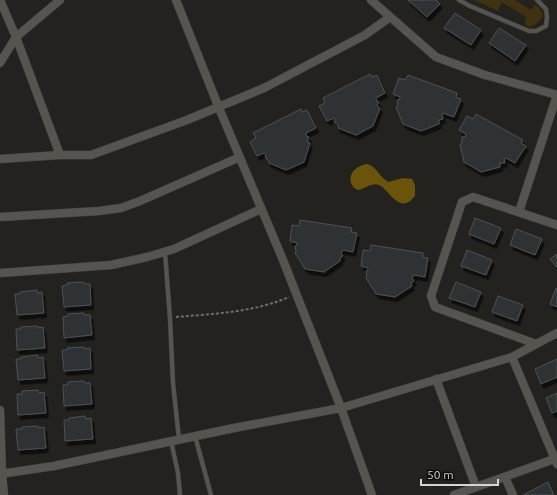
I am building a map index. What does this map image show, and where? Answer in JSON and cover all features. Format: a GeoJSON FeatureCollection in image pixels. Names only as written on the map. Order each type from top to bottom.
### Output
{"type":"FeatureCollection","features":[{"type":"Feature","properties":{"kind":"street"},"geometry":{"type":"LineString","coordinates":[[0,0],[16,37],[60,155]]}},
{"type":"Feature","properties":{"kind":"street"},"geometry":{"type":"LineString","coordinates":[[0,63],[4,51],[16,37],[60,0]]}},
{"type":"Feature","properties":{"kind":"street"},"geometry":{"type":"LineString","coordinates":[[176,0],[342,408],[372,495]]}},
{"type":"Feature","properties":{"kind":"street"},"geometry":{"type":"LineString","coordinates":[[370,0],[436,57],[486,75],[557,95],[519,212]]}},
{"type":"Feature","properties":{"kind":"street"},"geometry":{"type":"LineString","coordinates":[[0,159],[60,155],[91,155],[219,108],[264,88],[364,35],[390,17]]}},
{"type":"Feature","properties":{"kind":"street"},"geometry":{"type":"LineString","coordinates":[[0,217],[99,211],[121,208],[240,157]]}},
{"type":"Feature","properties":{"kind":"street"},"geometry":{"type":"LineString","coordinates":[[536,344],[435,307],[431,296],[462,202],[473,197],[557,225]]}},
{"type":"Feature","properties":{"kind":"street"},"geometry":{"type":"LineString","coordinates":[[0,273],[111,265],[164,253],[261,209]]}},
{"type":"Feature","properties":{"kind":"street"},"geometry":{"type":"LineString","coordinates":[[1,474],[54,466],[175,440],[342,408],[512,357],[557,333]]}},
{"type":"Feature","properties":{"kind":"street"},"geometry":{"type":"LineString","coordinates":[[455,495],[556,461],[512,357]]}},
{"type":"Feature","properties":{"kind":"street"},"geometry":{"type":"LineString","coordinates":[[436,380],[476,487]]}},
{"type":"Feature","properties":{"kind":"street"},"geometry":{"type":"LineString","coordinates":[[0,410],[1,474],[4,495]]}},
{"type":"Feature","properties":{"kind":"street"},"geometry":{"type":"LineString","coordinates":[[505,477],[513,495]]}},
{"type":"Feature","properties":{"kind":"lane"},"geometry":{"type":"LineString","coordinates":[[459,0],[529,31],[536,32],[546,26],[547,17],[546,9],[537,0]]}},
{"type":"Feature","properties":{"kind":"lane"},"geometry":{"type":"LineString","coordinates":[[164,253],[170,318],[175,440],[180,495]]}},
{"type":"Feature","properties":{"kind":"lane"},"geometry":{"type":"LineString","coordinates":[[195,436],[211,495]]}},
{"type":"Feature","properties":{"kind":"path"},"geometry":{"type":"LineString","coordinates":[[170,318],[219,314],[266,306],[296,294]]}},
{"type":"Feature","properties":{"kind":"shaded area"},"geometry":{"type":"Polygon","coordinates":[[[474,0],[515,0],[531,10],[535,5],[542,11],[543,14],[541,20],[530,27],[525,24],[526,17],[502,2],[498,11],[474,0]]]}},
{"type":"Feature","properties":{"kind":"shaded area"},"geometry":{"type":"Polygon","coordinates":[[[367,164],[376,169],[388,182],[403,178],[412,179],[415,185],[415,196],[409,201],[399,203],[383,188],[376,184],[358,190],[354,188],[351,184],[351,176],[353,172],[355,169],[367,164]]]}},
{"type":"Feature","properties":{"kind":"building"},"geometry":{"type":"Polygon","coordinates":[[[408,0],[436,0],[440,4],[427,17],[408,0]]]}},
{"type":"Feature","properties":{"kind":"building"},"geometry":{"type":"Polygon","coordinates":[[[455,13],[481,30],[471,45],[444,28],[455,13]]]}},
{"type":"Feature","properties":{"kind":"building"},"geometry":{"type":"Polygon","coordinates":[[[499,28],[526,45],[515,61],[489,43],[499,28]]]}},
{"type":"Feature","properties":{"kind":"building"},"geometry":{"type":"Polygon","coordinates":[[[370,74],[372,77],[377,75],[385,93],[376,98],[379,102],[377,105],[380,108],[373,126],[356,135],[338,128],[338,125],[334,122],[334,118],[327,121],[319,106],[325,103],[323,98],[370,74]]]}},
{"type":"Feature","properties":{"kind":"building"},"geometry":{"type":"Polygon","coordinates":[[[408,75],[457,93],[456,97],[461,99],[454,117],[443,113],[443,119],[439,120],[439,124],[421,131],[403,124],[396,107],[398,105],[397,100],[400,99],[400,97],[393,94],[399,78],[405,80],[408,75]]]}},
{"type":"Feature","properties":{"kind":"building"},"geometry":{"type":"Polygon","coordinates":[[[301,109],[302,112],[307,110],[316,128],[306,133],[306,136],[309,137],[307,141],[310,143],[304,162],[286,170],[269,163],[264,153],[257,156],[250,142],[256,138],[253,133],[301,109]]]}},
{"type":"Feature","properties":{"kind":"building"},"geometry":{"type":"Polygon","coordinates":[[[476,114],[523,140],[521,143],[526,146],[515,163],[506,158],[504,159],[505,163],[500,163],[500,167],[481,172],[464,162],[460,144],[462,142],[462,137],[465,137],[466,134],[459,130],[467,116],[473,119],[476,114]]]}},
{"type":"Feature","properties":{"kind":"building"},"geometry":{"type":"Polygon","coordinates":[[[475,218],[501,228],[494,244],[469,234],[475,218]]]}},
{"type":"Feature","properties":{"kind":"building"},"geometry":{"type":"Polygon","coordinates":[[[300,220],[352,228],[351,232],[357,233],[353,252],[343,250],[341,253],[343,256],[340,258],[340,261],[324,272],[305,269],[295,253],[295,246],[297,243],[290,241],[292,225],[299,226],[300,220]]]}},
{"type":"Feature","properties":{"kind":"building"},"geometry":{"type":"Polygon","coordinates":[[[516,229],[542,239],[535,255],[510,245],[516,229]]]}},
{"type":"Feature","properties":{"kind":"building"},"geometry":{"type":"Polygon","coordinates":[[[371,245],[423,253],[423,257],[428,258],[425,277],[414,275],[412,278],[414,281],[411,283],[412,286],[395,297],[376,294],[366,278],[366,271],[368,268],[361,266],[363,250],[370,251],[371,245]]]}},
{"type":"Feature","properties":{"kind":"building"},"geometry":{"type":"Polygon","coordinates":[[[467,250],[492,260],[486,275],[461,266],[467,250]]]}},
{"type":"Feature","properties":{"kind":"building"},"geometry":{"type":"Polygon","coordinates":[[[557,254],[557,268],[550,259],[557,254]]]}},
{"type":"Feature","properties":{"kind":"building"},"geometry":{"type":"Polygon","coordinates":[[[84,282],[84,284],[90,284],[91,305],[64,307],[62,286],[67,285],[67,283],[84,282]]]}},
{"type":"Feature","properties":{"kind":"building"},"geometry":{"type":"Polygon","coordinates":[[[456,282],[481,292],[475,307],[449,298],[456,282]]]}},
{"type":"Feature","properties":{"kind":"building"},"geometry":{"type":"Polygon","coordinates":[[[556,288],[557,289],[557,307],[550,304],[556,288]]]}},
{"type":"Feature","properties":{"kind":"building"},"geometry":{"type":"Polygon","coordinates":[[[37,290],[37,293],[42,292],[44,313],[17,315],[15,294],[37,290]]]}},
{"type":"Feature","properties":{"kind":"building"},"geometry":{"type":"Polygon","coordinates":[[[498,296],[523,305],[517,321],[492,312],[498,296]]]}},
{"type":"Feature","properties":{"kind":"building"},"geometry":{"type":"Polygon","coordinates":[[[84,313],[85,315],[90,315],[92,335],[64,338],[63,317],[68,316],[68,314],[84,313]]]}},
{"type":"Feature","properties":{"kind":"building"},"geometry":{"type":"Polygon","coordinates":[[[38,326],[38,328],[43,327],[45,348],[17,350],[16,329],[21,329],[21,327],[38,326]]]}},
{"type":"Feature","properties":{"kind":"building"},"geometry":{"type":"Polygon","coordinates":[[[84,347],[84,349],[90,348],[91,369],[64,371],[62,350],[68,350],[67,348],[84,347]]]}},
{"type":"Feature","properties":{"kind":"building"},"geometry":{"type":"Polygon","coordinates":[[[38,355],[38,358],[43,357],[45,378],[18,380],[16,359],[38,355]]]}},
{"type":"Feature","properties":{"kind":"building"},"geometry":{"type":"Polygon","coordinates":[[[557,359],[557,377],[541,384],[535,369],[557,359]]]}},
{"type":"Feature","properties":{"kind":"building"},"geometry":{"type":"Polygon","coordinates":[[[84,381],[85,383],[90,383],[92,404],[64,406],[63,385],[68,385],[68,382],[84,381]]]}},
{"type":"Feature","properties":{"kind":"building"},"geometry":{"type":"Polygon","coordinates":[[[38,390],[39,393],[44,392],[46,413],[18,415],[17,394],[22,394],[22,391],[38,390]]]}},
{"type":"Feature","properties":{"kind":"building"},"geometry":{"type":"Polygon","coordinates":[[[557,393],[557,411],[552,413],[546,398],[557,393]]]}},
{"type":"Feature","properties":{"kind":"building"},"geometry":{"type":"Polygon","coordinates":[[[85,416],[86,419],[91,418],[93,439],[65,441],[64,420],[85,416]]]}},
{"type":"Feature","properties":{"kind":"building"},"geometry":{"type":"Polygon","coordinates":[[[38,426],[38,428],[44,427],[46,448],[18,450],[16,429],[38,426]]]}},
{"type":"Feature","properties":{"kind":"building"},"geometry":{"type":"Polygon","coordinates":[[[548,482],[554,495],[523,495],[548,482]]]}}]}
